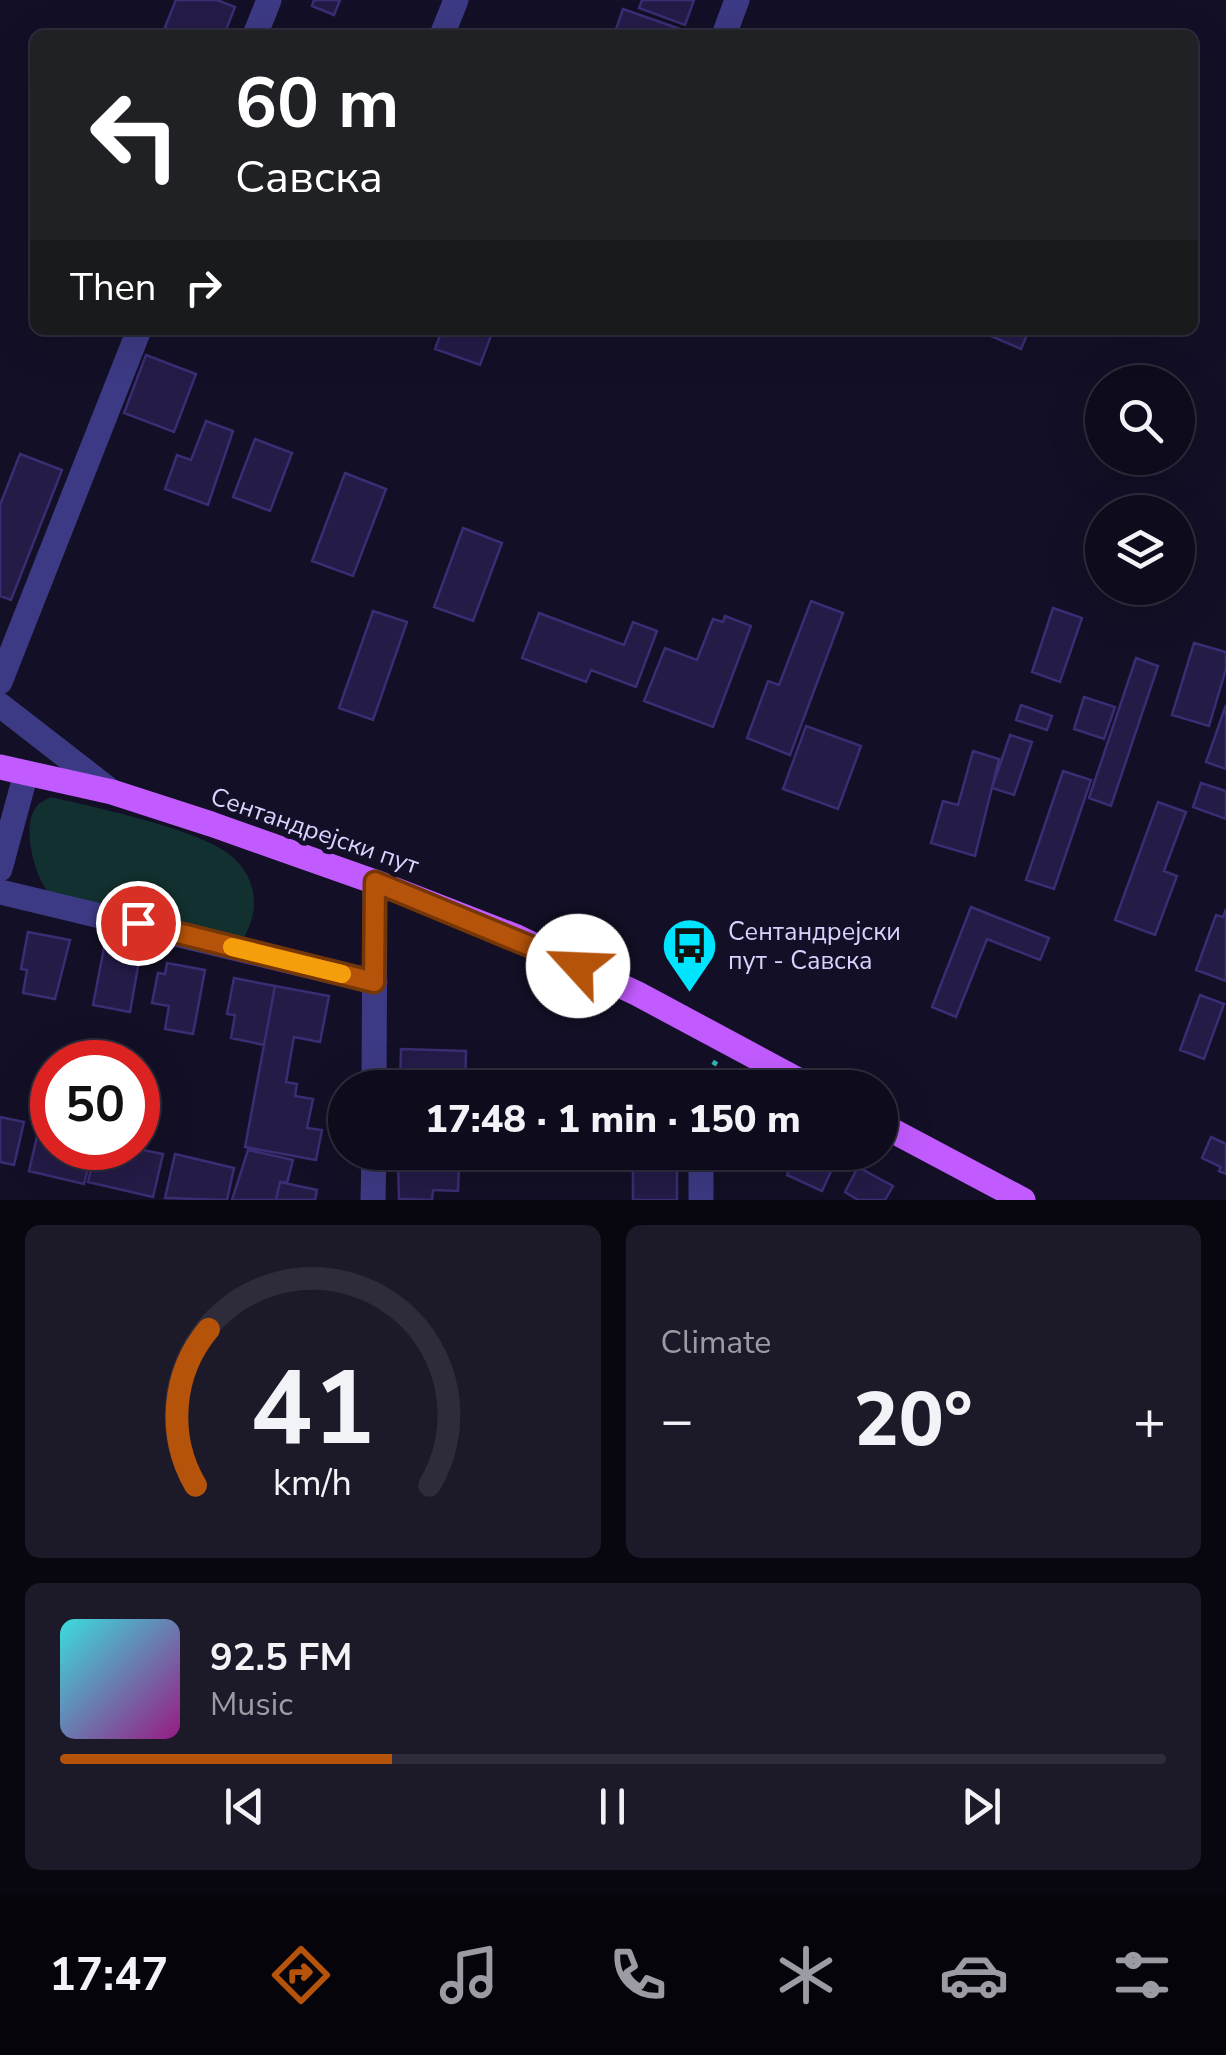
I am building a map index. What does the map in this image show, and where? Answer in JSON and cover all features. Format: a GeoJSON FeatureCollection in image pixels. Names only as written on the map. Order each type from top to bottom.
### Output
{"type":"FeatureCollection","features":[{"type":"Feature","properties":{"kind":"main road","name":"Сентандрејски пут"},"geometry":{"type":"LineString","coordinates":[[0,767],[112,792],[375,882],[552,954],[638,994],[779,1070]]}},
{"type":"Feature","properties":{"kind":"main road"},"geometry":{"type":"LineString","coordinates":[[898,1134],[1023,1200]]}},
{"type":"Feature","properties":{"kind":"street"},"geometry":{"type":"LineString","coordinates":[[257,30],[268,0]]}},
{"type":"Feature","properties":{"kind":"street"},"geometry":{"type":"LineString","coordinates":[[444,30],[456,0]]}},
{"type":"Feature","properties":{"kind":"street"},"geometry":{"type":"LineString","coordinates":[[726,30],[737,0]]}},
{"type":"Feature","properties":{"kind":"street"},"geometry":{"type":"LineString","coordinates":[[0,682],[137,335]]}},
{"type":"Feature","properties":{"kind":"street"},"geometry":{"type":"LineString","coordinates":[[0,705],[112,792]]}},
{"type":"Feature","properties":{"kind":"street"},"geometry":{"type":"LineString","coordinates":[[0,868],[26,773]]}},
{"type":"Feature","properties":{"kind":"street"},"geometry":{"type":"LineString","coordinates":[[374,1070],[375,882]]}},
{"type":"Feature","properties":{"kind":"street"},"geometry":{"type":"LineString","coordinates":[[0,892],[374,982]]}},
{"type":"Feature","properties":{"kind":"street"},"geometry":{"type":"LineString","coordinates":[[373,1200],[374,1170]]}},
{"type":"Feature","properties":{"kind":"street"},"geometry":{"type":"LineString","coordinates":[[701,1170],[701,1200]]}},
{"type":"Feature","properties":{"kind":"green space"},"geometry":{"type":"Polygon","coordinates":[[[51,797],[175,829],[220,848],[235,859],[252,887],[254,907],[244,937],[51,896],[35,865],[30,826],[38,805],[51,797]]]}},
{"type":"Feature","properties":{"kind":"building"},"geometry":{"type":"Polygon","coordinates":[[[176,0],[217,0],[235,7],[226,30],[165,27],[176,0]]]}},
{"type":"Feature","properties":{"kind":"building"},"geometry":{"type":"Polygon","coordinates":[[[314,0],[340,0],[334,15],[312,6],[314,0]]]}},
{"type":"Feature","properties":{"kind":"building"},"geometry":{"type":"Polygon","coordinates":[[[642,0],[694,0],[685,25],[639,8],[642,0]]]}},
{"type":"Feature","properties":{"kind":"building"},"geometry":{"type":"Polygon","coordinates":[[[623,9],[683,30],[616,30],[623,9]]]}},
{"type":"Feature","properties":{"kind":"building"},"geometry":{"type":"Polygon","coordinates":[[[440,335],[491,335],[480,365],[435,349],[440,335]]]}},
{"type":"Feature","properties":{"kind":"building"},"geometry":{"type":"Polygon","coordinates":[[[989,335],[1027,335],[1021,349],[989,335]]]}},
{"type":"Feature","properties":{"kind":"building"},"geometry":{"type":"Polygon","coordinates":[[[146,355],[196,374],[174,432],[124,413],[146,355]]]}},
{"type":"Feature","properties":{"kind":"building"},"geometry":{"type":"Polygon","coordinates":[[[206,421],[233,431],[208,505],[165,489],[177,455],[191,460],[206,421]]]}},
{"type":"Feature","properties":{"kind":"building"},"geometry":{"type":"Polygon","coordinates":[[[255,439],[292,453],[270,511],[233,497],[255,439]]]}},
{"type":"Feature","properties":{"kind":"building"},"geometry":{"type":"Polygon","coordinates":[[[20,454],[62,470],[11,600],[0,596],[0,505],[20,454]]]}},
{"type":"Feature","properties":{"kind":"building"},"geometry":{"type":"Polygon","coordinates":[[[345,473],[386,489],[353,576],[312,561],[345,473]]]}},
{"type":"Feature","properties":{"kind":"building"},"geometry":{"type":"Polygon","coordinates":[[[463,528],[502,543],[473,621],[434,607],[463,528]]]}},
{"type":"Feature","properties":{"kind":"building"},"geometry":{"type":"Polygon","coordinates":[[[811,601],[843,613],[790,755],[747,738],[768,681],[779,685],[811,601]]]}},
{"type":"Feature","properties":{"kind":"building"},"geometry":{"type":"Polygon","coordinates":[[[1053,608],[1082,618],[1060,682],[1032,672],[1053,608]]]}},
{"type":"Feature","properties":{"kind":"building"},"geometry":{"type":"Polygon","coordinates":[[[373,611],[407,622],[373,720],[339,708],[373,611]]]}},
{"type":"Feature","properties":{"kind":"building"},"geometry":{"type":"Polygon","coordinates":[[[539,613],[624,645],[633,622],[657,631],[636,687],[591,670],[586,682],[522,658],[539,613]]]}},
{"type":"Feature","properties":{"kind":"building"},"geometry":{"type":"Polygon","coordinates":[[[725,616],[751,626],[713,727],[644,701],[665,648],[697,660],[713,619],[723,622],[725,616]]]}},
{"type":"Feature","properties":{"kind":"building"},"geometry":{"type":"Polygon","coordinates":[[[1194,643],[1226,652],[1226,669],[1209,726],[1172,715],[1194,643]]]}},
{"type":"Feature","properties":{"kind":"building"},"geometry":{"type":"Polygon","coordinates":[[[1136,658],[1158,666],[1111,806],[1089,798],[1136,658]]]}},
{"type":"Feature","properties":{"kind":"building"},"geometry":{"type":"Polygon","coordinates":[[[1084,697],[1115,707],[1104,739],[1074,729],[1084,697]]]}},
{"type":"Feature","properties":{"kind":"building"},"geometry":{"type":"Polygon","coordinates":[[[1021,705],[1052,716],[1047,730],[1016,720],[1021,705]]]}},
{"type":"Feature","properties":{"kind":"building"},"geometry":{"type":"Polygon","coordinates":[[[1226,705],[1226,769],[1206,762],[1226,705]]]}},
{"type":"Feature","properties":{"kind":"building"},"geometry":{"type":"Polygon","coordinates":[[[806,726],[861,746],[838,809],[783,789],[806,726]]]}},
{"type":"Feature","properties":{"kind":"building"},"geometry":{"type":"Polygon","coordinates":[[[1010,735],[1032,742],[1014,795],[992,788],[1010,735]]]}},
{"type":"Feature","properties":{"kind":"building"},"geometry":{"type":"Polygon","coordinates":[[[973,751],[999,759],[975,856],[931,843],[943,801],[958,805],[973,751]]]}},
{"type":"Feature","properties":{"kind":"building"},"geometry":{"type":"Polygon","coordinates":[[[1063,771],[1091,780],[1054,889],[1026,880],[1063,771]]]}},
{"type":"Feature","properties":{"kind":"building"},"geometry":{"type":"Polygon","coordinates":[[[1201,783],[1226,791],[1226,819],[1193,807],[1201,783]]]}},
{"type":"Feature","properties":{"kind":"building"},"geometry":{"type":"Polygon","coordinates":[[[1158,802],[1186,812],[1164,871],[1177,876],[1155,935],[1115,920],[1158,802]]]}},
{"type":"Feature","properties":{"kind":"building"},"geometry":{"type":"Polygon","coordinates":[[[971,907],[1049,938],[1040,960],[987,939],[956,1017],[932,1007],[971,907]]]}},
{"type":"Feature","properties":{"kind":"building"},"geometry":{"type":"Polygon","coordinates":[[[1226,909],[1226,981],[1196,970],[1216,915],[1223,917],[1226,909]]]}},
{"type":"Feature","properties":{"kind":"building"},"geometry":{"type":"Polygon","coordinates":[[[28,932],[70,940],[55,999],[23,993],[27,970],[21,969],[28,932]]]}},
{"type":"Feature","properties":{"kind":"building"},"geometry":{"type":"Polygon","coordinates":[[[104,948],[140,955],[130,1012],[93,1005],[104,948]]]}},
{"type":"Feature","properties":{"kind":"building"},"geometry":{"type":"Polygon","coordinates":[[[167,963],[205,970],[193,1034],[165,1029],[169,1006],[152,1003],[158,973],[165,974],[167,963]]]}},
{"type":"Feature","properties":{"kind":"building"},"geometry":{"type":"Polygon","coordinates":[[[234,978],[275,986],[264,1045],[231,1038],[235,1015],[227,1014],[234,978]]]}},
{"type":"Feature","properties":{"kind":"building"},"geometry":{"type":"Polygon","coordinates":[[[275,986],[329,996],[320,1042],[294,1037],[286,1082],[297,1084],[295,1096],[313,1099],[307,1128],[322,1130],[316,1160],[245,1147],[275,986]]]}},
{"type":"Feature","properties":{"kind":"building"},"geometry":{"type":"Polygon","coordinates":[[[1200,995],[1224,1004],[1204,1059],[1180,1050],[1200,995]]]}},
{"type":"Feature","properties":{"kind":"building"},"geometry":{"type":"Polygon","coordinates":[[[401,1049],[466,1051],[465,1070],[400,1070],[401,1049]]]}},
{"type":"Feature","properties":{"kind":"building"},"geometry":{"type":"Polygon","coordinates":[[[0,1117],[24,1122],[14,1165],[0,1162],[0,1117]]]}},
{"type":"Feature","properties":{"kind":"building"},"geometry":{"type":"Polygon","coordinates":[[[1211,1137],[1226,1144],[1226,1174],[1219,1171],[1221,1167],[1202,1158],[1211,1137]]]}},
{"type":"Feature","properties":{"kind":"building"},"geometry":{"type":"Polygon","coordinates":[[[248,1150],[293,1160],[287,1183],[280,1182],[276,1200],[232,1200],[248,1150]]]}},
{"type":"Feature","properties":{"kind":"building"},"geometry":{"type":"Polygon","coordinates":[[[175,1154],[234,1168],[227,1200],[165,1198],[175,1154]]]}},
{"type":"Feature","properties":{"kind":"building"},"geometry":{"type":"Polygon","coordinates":[[[30,1167],[30,1170],[88,1170],[84,1184],[29,1171],[30,1167]]]}},
{"type":"Feature","properties":{"kind":"building"},"geometry":{"type":"Polygon","coordinates":[[[91,1170],[159,1170],[153,1197],[88,1182],[91,1170]]]}},
{"type":"Feature","properties":{"kind":"building"},"geometry":{"type":"Polygon","coordinates":[[[398,1170],[459,1170],[458,1191],[433,1190],[432,1200],[399,1199],[398,1170]]]}},
{"type":"Feature","properties":{"kind":"building"},"geometry":{"type":"Polygon","coordinates":[[[633,1170],[677,1170],[677,1200],[633,1200],[633,1170]]]}},
{"type":"Feature","properties":{"kind":"building"},"geometry":{"type":"Polygon","coordinates":[[[789,1170],[832,1170],[822,1191],[787,1175],[789,1170]]]}},
{"type":"Feature","properties":{"kind":"building"},"geometry":{"type":"Polygon","coordinates":[[[856,1170],[893,1186],[885,1200],[858,1200],[845,1192],[856,1170]]]}},
{"type":"Feature","properties":{"kind":"building"},"geometry":{"type":"Polygon","coordinates":[[[280,1182],[317,1190],[315,1200],[276,1200],[280,1182]]]}},
{"type":"Feature","properties":{"kind":"slow traffic"},"geometry":{"type":"LineString","coordinates":[[232,947],[342,974]]}},
{"type":"Feature","properties":{"kind":"place","name":"Сентандрејски пут - Савска"},"geometry":{"type":"Point","coordinates":[689,994]}},
{"type":"Feature","properties":{"kind":"route"},"geometry":{"type":"LineString","coordinates":[[138,923],[374,982],[375,882],[517,937],[578,966]]}}]}
